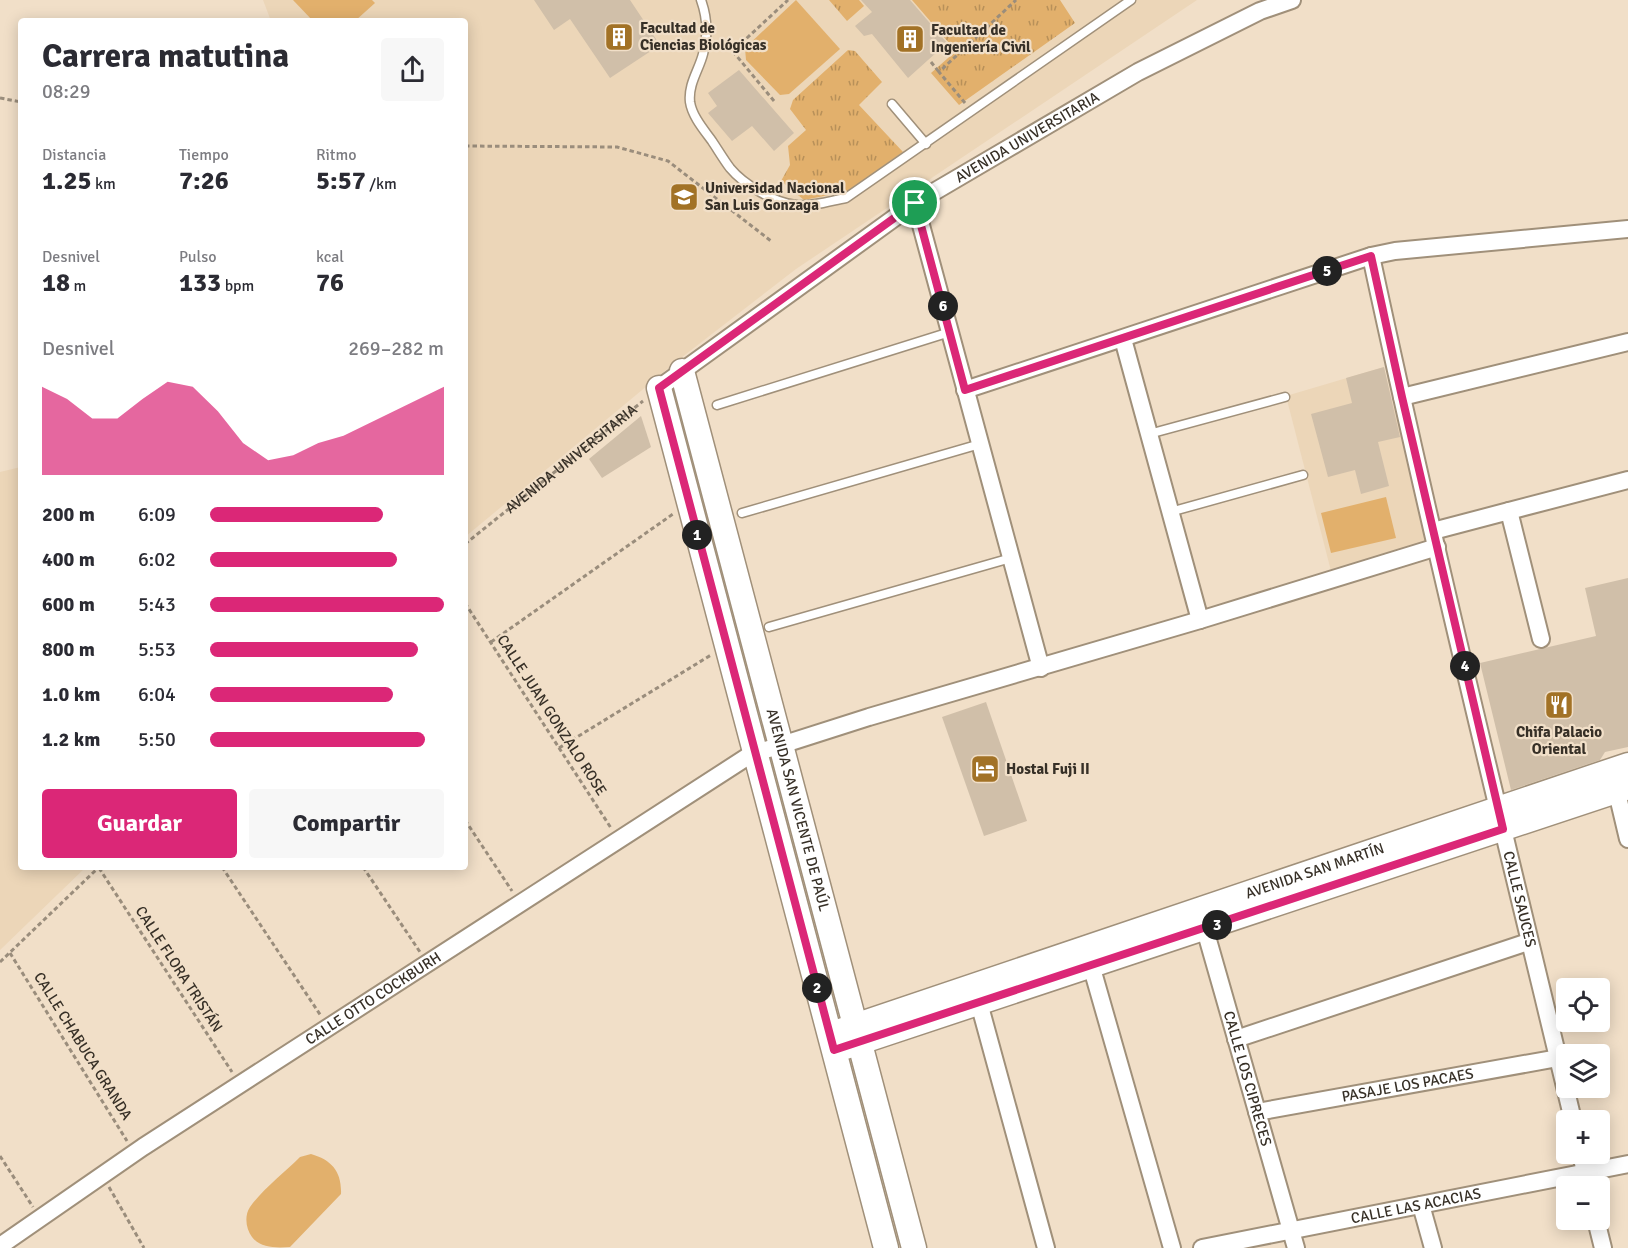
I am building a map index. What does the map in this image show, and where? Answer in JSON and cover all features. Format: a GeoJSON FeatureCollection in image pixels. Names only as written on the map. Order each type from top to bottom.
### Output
{"type":"FeatureCollection","features":[{"type":"Feature","properties":{"kind":"street","name":"AVENIDA UNIVERSITARIA"},"geometry":{"type":"LineString","coordinates":[[659,388],[915,203],[1138,72],[1260,10],[1292,0]]}},
{"type":"Feature","properties":{"kind":"street"},"geometry":{"type":"LineString","coordinates":[[915,203],[1041,668]]}},
{"type":"Feature","properties":{"kind":"street"},"geometry":{"type":"LineString","coordinates":[[965,390],[1371,256],[1407,250],[1628,229]]}},
{"type":"Feature","properties":{"kind":"street","name":"CALLE SAUCES"},"geometry":{"type":"LineString","coordinates":[[1371,256],[1528,942],[1556,1050]]}},
{"type":"Feature","properties":{"kind":"street"},"geometry":{"type":"LineString","coordinates":[[1123,339],[1200,620]]}},
{"type":"Feature","properties":{"kind":"street"},"geometry":{"type":"LineString","coordinates":[[1402,397],[1628,342]]}},
{"type":"Feature","properties":{"kind":"street","name":"AVENIDA SAN VICENTE DE PAÚL"},"geometry":{"type":"LineString","coordinates":[[682,371],[914,1248]]}},
{"type":"Feature","properties":{"kind":"street","name":"AVENIDA SAN VICENTE DE PAÚL"},"geometry":{"type":"LineString","coordinates":[[659,388],[886,1248]]}},
{"type":"Feature","properties":{"kind":"street","name":"CALLE OTTO COCKBURH"},"geometry":{"type":"LineString","coordinates":[[0,1246],[240,1084],[750,756],[869,717],[1200,620],[1509,511],[1628,480]]}},
{"type":"Feature","properties":{"kind":"street"},"geometry":{"type":"LineString","coordinates":[[1509,511],[1541,639]]}},
{"type":"Feature","properties":{"kind":"street"},"geometry":{"type":"LineString","coordinates":[[1621,778],[1628,839]]}},
{"type":"Feature","properties":{"kind":"street","name":"AVENIDA SAN MARTÍN"},"geometry":{"type":"LineString","coordinates":[[832,1042],[1621,778]]}},
{"type":"Feature","properties":{"kind":"street","name":"CALLE LOS CIPRECES"},"geometry":{"type":"LineString","coordinates":[[1202,919],[1296,1248]]}},
{"type":"Feature","properties":{"kind":"street"},"geometry":{"type":"LineString","coordinates":[[1236,1039],[1528,942]]}},
{"type":"Feature","properties":{"kind":"street"},"geometry":{"type":"LineString","coordinates":[[1088,957],[1172,1248]]}},
{"type":"Feature","properties":{"kind":"street"},"geometry":{"type":"LineString","coordinates":[[976,994],[1046,1248]]}},
{"type":"Feature","properties":{"kind":"street","name":"PASAJE LOS PACAES"},"geometry":{"type":"LineString","coordinates":[[1257,1112],[1556,1058]]}},
{"type":"Feature","properties":{"kind":"street","name":"CALLE LAS ACACIAS"},"geometry":{"type":"LineString","coordinates":[[1595,1176],[1628,1164]]}},
{"type":"Feature","properties":{"kind":"street","name":"CALLE LAS ACACIAS"},"geometry":{"type":"LineString","coordinates":[[1202,1248],[1421,1205],[1556,1184]]}},
{"type":"Feature","properties":{"kind":"street"},"geometry":{"type":"LineString","coordinates":[[1421,1205],[1433,1248]]}},
{"type":"Feature","properties":{"kind":"street"},"geometry":{"type":"LineString","coordinates":[[1598,1230],[1603,1248]]}},
{"type":"Feature","properties":{"kind":"lane"},"geometry":{"type":"LineString","coordinates":[[701,0],[705,12],[706,34],[703,54],[690,88],[690,103],[696,118],[731,170],[761,193],[783,203],[799,206],[846,198],[1131,0]]}},
{"type":"Feature","properties":{"kind":"lane"},"geometry":{"type":"LineString","coordinates":[[892,104],[926,144]]}},
{"type":"Feature","properties":{"kind":"lane"},"geometry":{"type":"LineString","coordinates":[[717,405],[950,332]]}},
{"type":"Feature","properties":{"kind":"lane"},"geometry":{"type":"LineString","coordinates":[[1149,434],[1285,396]]}},
{"type":"Feature","properties":{"kind":"lane"},"geometry":{"type":"LineString","coordinates":[[742,513],[980,444]]}},
{"type":"Feature","properties":{"kind":"lane"},"geometry":{"type":"LineString","coordinates":[[1170,512],[1303,476]]}},
{"type":"Feature","properties":{"kind":"lane"},"geometry":{"type":"LineString","coordinates":[[769,627],[1011,558]]}},
{"type":"Feature","properties":{"kind":"path"},"geometry":{"type":"LineString","coordinates":[[774,101],[734,50],[788,0]]}},
{"type":"Feature","properties":{"kind":"path"},"geometry":{"type":"LineString","coordinates":[[939,72],[1016,0]]}},
{"type":"Feature","properties":{"kind":"path"},"geometry":{"type":"LineString","coordinates":[[931,62],[972,112]]}},
{"type":"Feature","properties":{"kind":"path"},"geometry":{"type":"LineString","coordinates":[[0,98],[18,101]]}},
{"type":"Feature","properties":{"kind":"path"},"geometry":{"type":"LineString","coordinates":[[468,146],[617,147],[668,161],[771,241]]}},
{"type":"Feature","properties":{"kind":"path","name":"AVENIDA UNIVERSITARIA"},"geometry":{"type":"LineString","coordinates":[[468,542],[659,388]]}},
{"type":"Feature","properties":{"kind":"path"},"geometry":{"type":"LineString","coordinates":[[490,642],[689,503]]}},
{"type":"Feature","properties":{"kind":"path","name":"CALLE JUAN GONZALO ROSE"},"geometry":{"type":"LineString","coordinates":[[468,608],[619,840]]}},
{"type":"Feature","properties":{"kind":"path"},"geometry":{"type":"LineString","coordinates":[[559,748],[726,645]]}},
{"type":"Feature","properties":{"kind":"path"},"geometry":{"type":"LineString","coordinates":[[468,825],[520,904]]}},
{"type":"Feature","properties":{"kind":"path"},"geometry":{"type":"LineString","coordinates":[[0,962],[96,870]]}},
{"type":"Feature","properties":{"kind":"path","name":"CALLE FLORA TRISTÁN"},"geometry":{"type":"LineString","coordinates":[[101,870],[240,1084]]}},
{"type":"Feature","properties":{"kind":"path"},"geometry":{"type":"LineString","coordinates":[[224,870],[329,1027]]}},
{"type":"Feature","properties":{"kind":"path"},"geometry":{"type":"LineString","coordinates":[[365,870],[428,963]]}},
{"type":"Feature","properties":{"kind":"path","name":"CALLE CHABUCA GRANDA"},"geometry":{"type":"LineString","coordinates":[[10,952],[135,1153]]}},
{"type":"Feature","properties":{"kind":"path"},"geometry":{"type":"LineString","coordinates":[[0,1156],[40,1218]]}},
{"type":"Feature","properties":{"kind":"path"},"geometry":{"type":"LineString","coordinates":[[102,1175],[144,1248]]}},
{"type":"Feature","properties":{"kind":"shaded area","name":"Universidad Nacional San Luis Gonzaga"},"geometry":{"type":"Polygon","coordinates":[[[263,0],[1197,0],[796,269],[677,361],[468,535],[468,18],[270,18],[263,0]]]}},
{"type":"Feature","properties":{"kind":"shaded area"},"geometry":{"type":"Polygon","coordinates":[[[1384,367],[1427,543],[1331,571],[1286,396],[1384,367]]]}},
{"type":"Feature","properties":{"kind":"shaded area"},"geometry":{"type":"Polygon","coordinates":[[[18,468],[18,870],[83,870],[0,950],[0,472],[18,468]]]}},
{"type":"Feature","properties":{"kind":"green space"},"geometry":{"type":"Polygon","coordinates":[[[293,0],[372,0],[375,3],[358,18],[310,18],[293,0]]]}},
{"type":"Feature","properties":{"kind":"green space"},"geometry":{"type":"Polygon","coordinates":[[[796,0],[840,49],[789,94],[780,95],[746,60],[745,48],[796,0]]]}},
{"type":"Feature","properties":{"kind":"green space"},"geometry":{"type":"Polygon","coordinates":[[[829,0],[859,0],[864,6],[847,21],[829,0]]]}},
{"type":"Feature","properties":{"kind":"green space"},"geometry":{"type":"Polygon","coordinates":[[[912,0],[1060,0],[1075,23],[959,105],[931,73],[956,51],[912,0]]]}},
{"type":"Feature","properties":{"kind":"green space"},"geometry":{"type":"Polygon","coordinates":[[[848,50],[855,51],[882,82],[859,105],[903,152],[849,191],[804,200],[781,181],[790,165],[788,146],[806,130],[790,109],[793,100],[848,50]]]}},
{"type":"Feature","properties":{"kind":"green space"},"geometry":{"type":"Polygon","coordinates":[[[1386,497],[1396,538],[1331,553],[1321,513],[1386,497]]]}},
{"type":"Feature","properties":{"kind":"green space"},"geometry":{"type":"Polygon","coordinates":[[[311,1154],[330,1163],[334,1168],[340,1179],[341,1194],[290,1247],[274,1247],[255,1241],[247,1226],[246,1218],[250,1207],[300,1157],[311,1154]]]}},
{"type":"Feature","properties":{"kind":"building","name":"Facultad de Ciencias Biológicas"},"geometry":{"type":"Polygon","coordinates":[[[534,0],[630,0],[660,45],[610,78],[570,19],[554,30],[534,0]]]}},
{"type":"Feature","properties":{"kind":"building","name":"Facultad de Ingeniería Civil"},"geometry":{"type":"Polygon","coordinates":[[[861,0],[910,0],[947,43],[908,78],[872,34],[864,36],[855,26],[872,12],[861,0]]]}},
{"type":"Feature","properties":{"kind":"building"},"geometry":{"type":"Polygon","coordinates":[[[739,70],[794,133],[774,151],[752,126],[732,141],[708,113],[717,106],[708,93],[739,70]]]}},
{"type":"Feature","properties":{"kind":"building"},"geometry":{"type":"Polygon","coordinates":[[[1384,367],[1400,437],[1378,442],[1389,486],[1361,494],[1355,470],[1328,477],[1311,414],[1352,403],[1346,378],[1384,367]]]}},
{"type":"Feature","properties":{"kind":"building"},"geometry":{"type":"Polygon","coordinates":[[[641,416],[651,447],[602,478],[589,459],[641,416]]]}},
{"type":"Feature","properties":{"kind":"building","name":"Chifa Palacio Oriental"},"geometry":{"type":"Polygon","coordinates":[[[1628,578],[1628,747],[1605,752],[1600,760],[1511,790],[1480,663],[1596,636],[1585,588],[1628,578]]]}},
{"type":"Feature","properties":{"kind":"building","name":"Hostal Fuji II"},"geometry":{"type":"Polygon","coordinates":[[[986,702],[1027,821],[984,836],[942,717],[986,702]]]}},
{"type":"Feature","properties":{"kind":"place","name":"Facultad de Ciencias Biológicas"},"geometry":{"type":"Point","coordinates":[619,37]}},
{"type":"Feature","properties":{"kind":"place","name":"Facultad de Ingeniería Civil"},"geometry":{"type":"Point","coordinates":[910,39]}},
{"type":"Feature","properties":{"kind":"place","name":"Universidad Nacional San Luis Gonzaga"},"geometry":{"type":"Point","coordinates":[684,197]}},
{"type":"Feature","properties":{"kind":"place","name":"Chifa Palacio Oriental"},"geometry":{"type":"Point","coordinates":[1559,705]}},
{"type":"Feature","properties":{"kind":"place","name":"Hostal Fuji II"},"geometry":{"type":"Point","coordinates":[985,769]}},
{"type":"Feature","properties":{"kind":"route"},"geometry":{"type":"LineString","coordinates":[[915,203],[965,390],[1371,256],[1503,829],[834,1050],[659,388],[915,203]]}}]}
